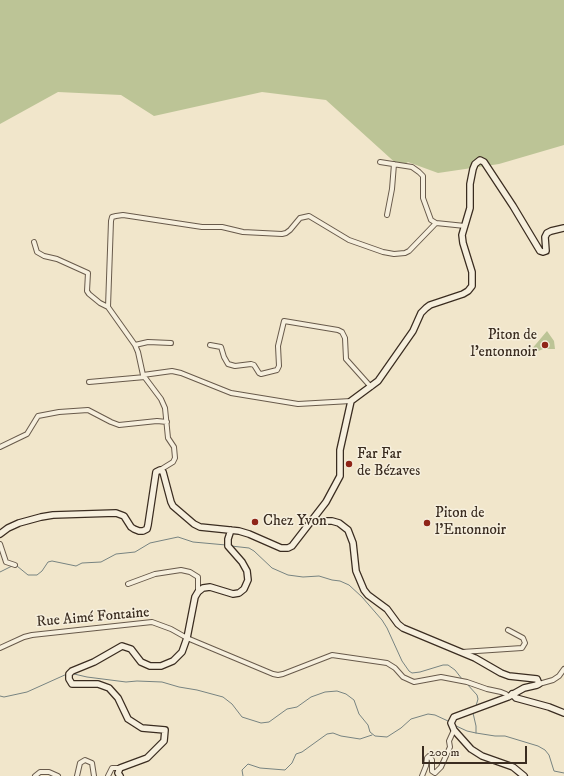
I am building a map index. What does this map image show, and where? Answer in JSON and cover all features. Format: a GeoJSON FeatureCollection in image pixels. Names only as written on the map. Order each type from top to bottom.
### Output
{"type":"FeatureCollection","features":[{"type":"Feature","properties":{"kind":"main road"},"geometry":{"type":"LineString","coordinates":[[0,534],[19,523],[53,515],[116,513],[124,516],[134,529],[144,531],[147,529],[148,525],[156,472],[160,470],[163,472],[173,506],[194,524],[200,527],[250,534],[277,547],[284,548],[292,546],[333,491],[340,476],[340,450],[351,401],[378,381],[412,331],[421,313],[426,308],[430,305],[463,294],[472,286],[472,272],[462,235],[470,208],[470,184],[475,164],[480,160],[484,162],[507,196],[540,251],[546,251],[545,237],[547,233],[564,228]]}},
{"type":"Feature","properties":{"kind":"main road"},"geometry":{"type":"LineString","coordinates":[[312,521],[332,521],[339,523],[348,530],[353,543],[356,571],[364,590],[368,595],[387,609],[398,624],[408,630],[475,658],[501,673],[520,678],[537,679],[539,684],[537,686],[524,688],[454,717],[452,721],[453,728],[471,749],[477,753],[513,767],[524,776]]}},
{"type":"Feature","properties":{"kind":"main road"},"geometry":{"type":"LineString","coordinates":[[120,776],[118,772],[120,768],[147,758],[164,741],[164,730],[160,728],[150,730],[142,728],[128,719],[118,698],[109,688],[98,684],[72,684],[69,679],[69,674],[72,671],[94,662],[122,646],[131,649],[141,662],[150,666],[161,666],[173,661],[182,652],[187,638],[195,597],[198,592],[203,588],[210,587],[233,594],[239,593],[244,589],[248,580],[246,571],[242,562],[229,549],[227,543],[231,532]]}},
{"type":"Feature","properties":{"kind":"main road"},"geometry":{"type":"LineString","coordinates":[[510,695],[564,713]]}},
{"type":"Feature","properties":{"kind":"street"},"geometry":{"type":"LineString","coordinates":[[380,162],[412,167],[423,176],[423,198],[431,220],[436,223],[465,226]]}},
{"type":"Feature","properties":{"kind":"street"},"geometry":{"type":"LineString","coordinates":[[387,215],[392,189],[394,164]]}},
{"type":"Feature","properties":{"kind":"street"},"geometry":{"type":"LineString","coordinates":[[108,307],[112,217],[123,215],[243,232],[282,234],[290,230],[300,218],[309,216],[349,240],[383,252],[394,254],[409,251],[436,223]]}},
{"type":"Feature","properties":{"kind":"street"},"geometry":{"type":"LineString","coordinates":[[34,242],[38,252],[44,256],[57,259],[88,273],[87,291],[94,299],[108,307],[135,345],[144,376],[161,399],[165,408],[168,438],[174,447],[176,454],[172,462],[160,470]]}},
{"type":"Feature","properties":{"kind":"street"},"geometry":{"type":"LineString","coordinates":[[210,344],[221,347],[228,364],[235,366],[251,364],[254,365],[258,374],[261,374],[277,370],[279,366],[278,346],[284,321],[338,330],[342,332],[345,338],[346,359],[371,387]]}},
{"type":"Feature","properties":{"kind":"street"},"geometry":{"type":"LineString","coordinates":[[135,345],[148,342],[171,343]]}},
{"type":"Feature","properties":{"kind":"street"},"geometry":{"type":"LineString","coordinates":[[89,382],[144,376],[172,371],[181,373],[231,393],[298,404],[351,401]]}},
{"type":"Feature","properties":{"kind":"street"},"geometry":{"type":"LineString","coordinates":[[0,447],[27,434],[38,416],[59,412],[88,410],[119,425],[157,421],[167,422]]}},
{"type":"Feature","properties":{"kind":"street"},"geometry":{"type":"LineString","coordinates":[[0,544],[6,562],[15,565]]}},
{"type":"Feature","properties":{"kind":"street"},"geometry":{"type":"LineString","coordinates":[[128,584],[155,574],[181,570],[190,572],[198,577],[198,592]]}},
{"type":"Feature","properties":{"kind":"street","name":"Rue Aimé Fontaine"},"geometry":{"type":"LineString","coordinates":[[0,648],[32,635],[152,622],[272,674],[283,674],[332,655],[387,663],[407,679],[414,682],[441,677],[467,682],[510,695]]}},
{"type":"Feature","properties":{"kind":"street"},"geometry":{"type":"LineString","coordinates":[[462,652],[522,648],[525,643],[523,638],[508,630]]}},
{"type":"Feature","properties":{"kind":"street"},"geometry":{"type":"LineString","coordinates":[[539,684],[559,676],[564,669]]}},
{"type":"Feature","properties":{"kind":"street"},"geometry":{"type":"LineString","coordinates":[[559,676],[564,677]]}},
{"type":"Feature","properties":{"kind":"street"},"geometry":{"type":"LineString","coordinates":[[422,776],[426,766],[426,758],[429,756],[432,760],[432,771],[435,772],[441,767],[450,746],[449,742],[453,728]]}},
{"type":"Feature","properties":{"kind":"street"},"geometry":{"type":"LineString","coordinates":[[77,776],[80,763],[85,760],[92,762],[94,776]]}},
{"type":"Feature","properties":{"kind":"street"},"geometry":{"type":"LineString","coordinates":[[108,776],[112,768],[120,768]]}},
{"type":"Feature","properties":{"kind":"street"},"geometry":{"type":"LineString","coordinates":[[35,776],[40,772],[49,772],[58,776]]}},
{"type":"Feature","properties":{"kind":"green space"},"geometry":{"type":"Polygon","coordinates":[[[0,0],[564,0],[564,145],[499,164],[438,173],[408,162],[400,167],[326,100],[262,92],[154,116],[121,95],[58,92],[0,124],[0,0]]]}},
{"type":"Feature","properties":{"kind":"green space","name":"Piton de l'entonnoir"},"geometry":{"type":"Polygon","coordinates":[[[547,331],[554,341],[555,349],[543,349],[525,357],[547,331]]]}},
{"type":"Feature","properties":{"kind":"waterway"},"geometry":{"type":"LineString","coordinates":[[17,566],[28,575],[37,575],[42,571],[48,562],[52,561],[76,566],[82,563],[101,562],[116,554],[135,552],[150,543],[178,537],[193,542],[226,545]]}},
{"type":"Feature","properties":{"kind":"waterway"},"geometry":{"type":"LineString","coordinates":[[231,546],[249,548],[272,568],[288,575],[303,577],[319,576],[340,581],[349,585],[362,597],[382,620],[402,661],[409,671],[412,673],[420,672],[443,665],[448,665],[455,670],[462,679]]}},
{"type":"Feature","properties":{"kind":"waterway"},"geometry":{"type":"LineString","coordinates":[[0,572],[12,566]]}},
{"type":"Feature","properties":{"kind":"waterway"},"geometry":{"type":"LineString","coordinates":[[0,696],[4,697],[27,692],[67,674]]}},
{"type":"Feature","properties":{"kind":"waterway"},"geometry":{"type":"LineString","coordinates":[[74,674],[126,682],[162,682],[197,690],[223,697],[232,704],[242,717],[261,723],[269,722],[287,709],[297,707],[311,697],[325,692],[337,691],[346,694],[354,700],[359,714],[368,725],[370,732],[375,736],[387,737],[411,719],[428,714],[435,715],[448,721]]}},
{"type":"Feature","properties":{"kind":"waterway"},"geometry":{"type":"LineString","coordinates":[[467,684],[477,695],[478,699],[476,706]]}},
{"type":"Feature","properties":{"kind":"waterway"},"geometry":{"type":"LineString","coordinates":[[473,713],[476,733]]}},
{"type":"Feature","properties":{"kind":"waterway"},"geometry":{"type":"LineString","coordinates":[[454,725],[467,731],[495,736],[505,736],[538,746],[545,750],[549,755],[554,771],[564,773]]}},
{"type":"Feature","properties":{"kind":"waterway"},"geometry":{"type":"LineString","coordinates":[[243,776],[242,770],[248,764],[260,768],[285,770],[292,763],[296,754],[302,752],[327,734],[333,733],[360,739],[372,735]]}},
{"type":"Feature","properties":{"kind":"place","name":"Piton de l'entonnoir"},"geometry":{"type":"Point","coordinates":[545,345]}},
{"type":"Feature","properties":{"kind":"place","name":"Far Far de Bézaves"},"geometry":{"type":"Point","coordinates":[349,464]}},
{"type":"Feature","properties":{"kind":"place","name":"Chez Yvon"},"geometry":{"type":"Point","coordinates":[255,522]}},
{"type":"Feature","properties":{"kind":"place","name":"Piton de l'Entonnoir"},"geometry":{"type":"Point","coordinates":[427,523]}}]}
